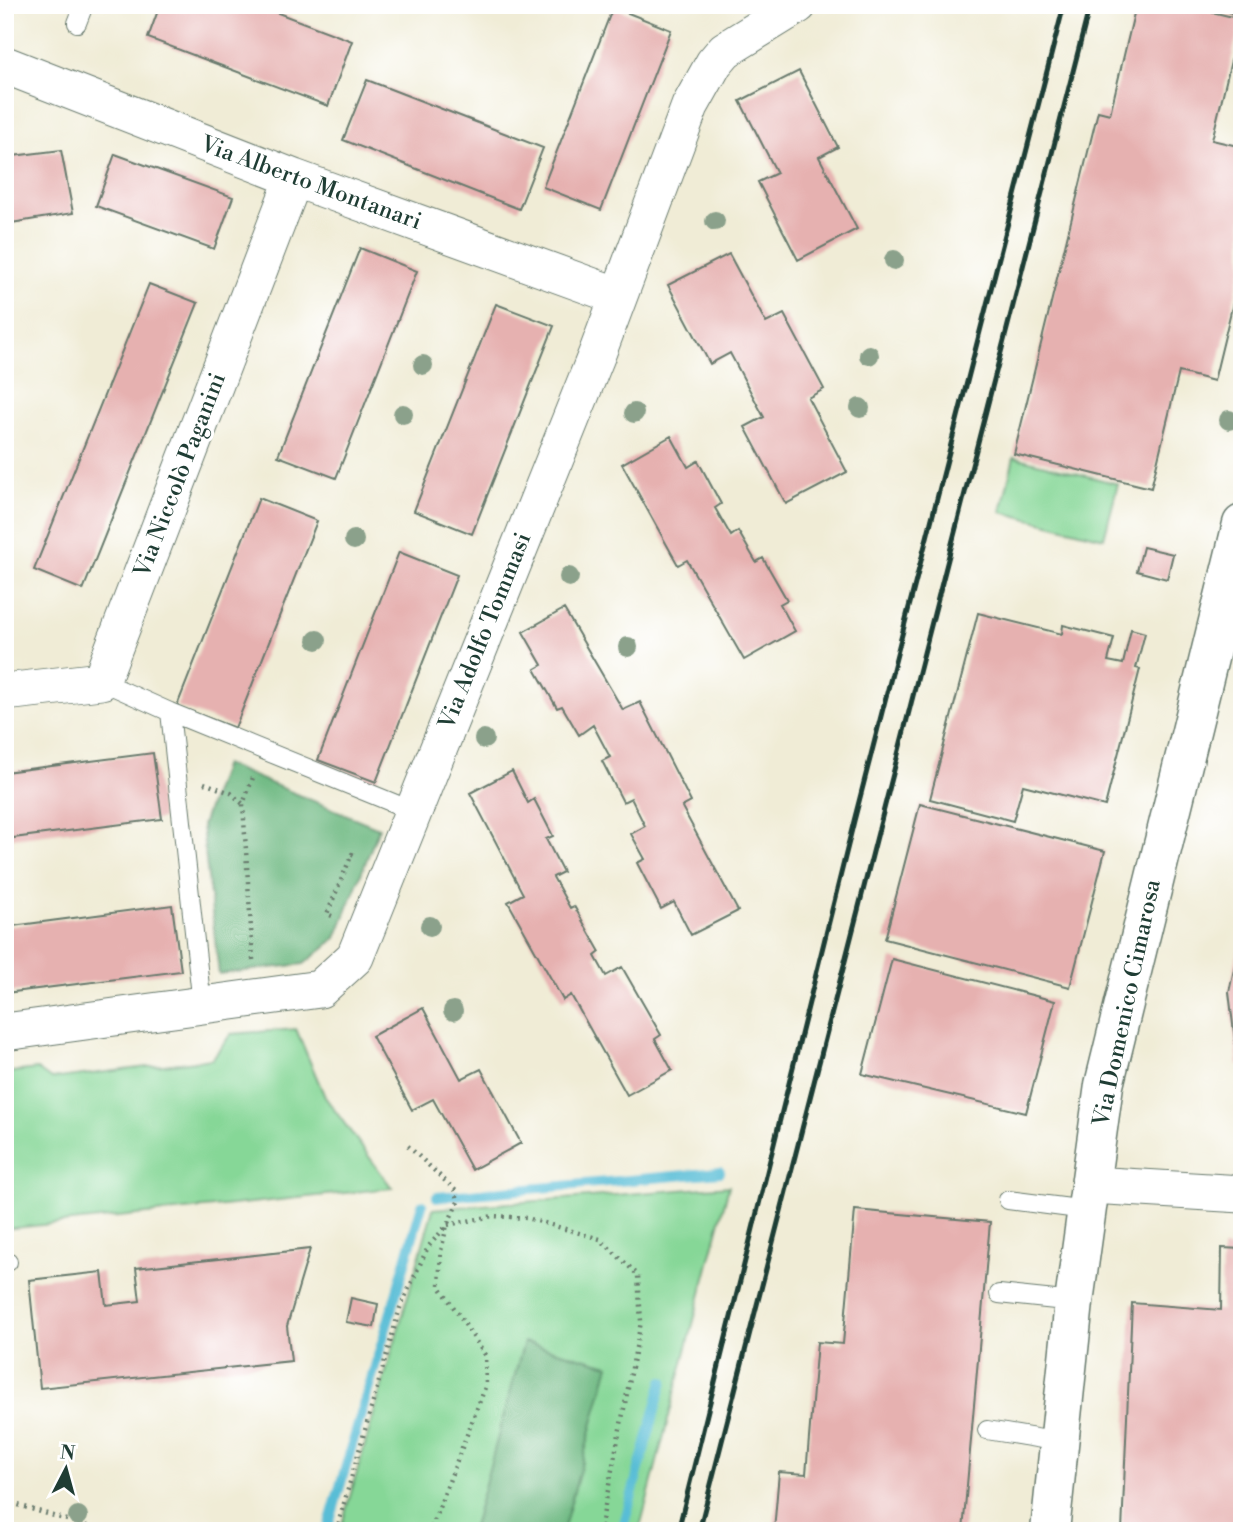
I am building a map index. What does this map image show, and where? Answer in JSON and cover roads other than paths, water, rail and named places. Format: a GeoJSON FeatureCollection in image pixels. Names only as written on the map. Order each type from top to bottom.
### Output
{"type":"FeatureCollection","features":[{"type":"Feature","properties":{"kind":"street","name":"Via Adolfo Tommasi"},"geometry":{"type":"LineString","coordinates":[[5,1032],[320,989],[355,957],[618,296],[690,106],[714,63],[742,38],[798,5]]}},
{"type":"Feature","properties":{"kind":"street","name":"Via Alberto Montanari"},"geometry":{"type":"LineString","coordinates":[[5,65],[294,178],[618,296]]}},
{"type":"Feature","properties":{"kind":"street","name":"Via Niccolò Paganini"},"geometry":{"type":"LineString","coordinates":[[101,681],[294,178]]}},
{"type":"Feature","properties":{"kind":"street","name":"Via Domenico Cimarosa"},"geometry":{"type":"LineString","coordinates":[[1050,1531],[1074,1302],[1107,1072],[1242,524]]}},
{"type":"Feature","properties":{"kind":"street"},"geometry":{"type":"LineString","coordinates":[[5,692],[101,681]]}},
{"type":"Feature","properties":{"kind":"street"},"geometry":{"type":"LineString","coordinates":[[1088,1197],[1242,1195]]}},
{"type":"Feature","properties":{"kind":"lane"},"geometry":{"type":"LineString","coordinates":[[77,23],[84,5]]}},
{"type":"Feature","properties":{"kind":"lane"},"geometry":{"type":"LineString","coordinates":[[101,681],[413,811]]}},
{"type":"Feature","properties":{"kind":"lane"},"geometry":{"type":"LineString","coordinates":[[170,712],[202,1005]]}},
{"type":"Feature","properties":{"kind":"lane"},"geometry":{"type":"LineString","coordinates":[[1008,1200],[1088,1197]]}},
{"type":"Feature","properties":{"kind":"lane"},"geometry":{"type":"LineString","coordinates":[[999,1294],[1074,1302]]}},
{"type":"Feature","properties":{"kind":"lane"},"geometry":{"type":"LineString","coordinates":[[986,1430],[1060,1442]]}},
{"type":"Feature","properties":{"kind":"waterway"},"geometry":{"type":"LineString","coordinates":[[437,1197],[720,1172]]}},
{"type":"Feature","properties":{"kind":"waterway"},"geometry":{"type":"LineString","coordinates":[[327,1531],[422,1205]]}},
{"type":"Feature","properties":{"kind":"waterway"},"geometry":{"type":"LineString","coordinates":[[622,1531],[663,1381]]}},
{"type":"Feature","properties":{"kind":"railway"},"geometry":{"type":"LineString","coordinates":[[678,1531],[854,821],[1064,5]]}},
{"type":"Feature","properties":{"kind":"railway"},"geometry":{"type":"LineString","coordinates":[[699,1531],[1090,5]]}}]}
